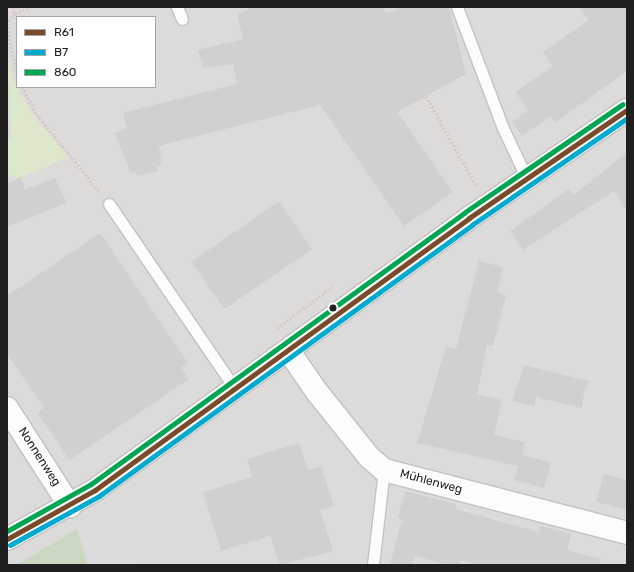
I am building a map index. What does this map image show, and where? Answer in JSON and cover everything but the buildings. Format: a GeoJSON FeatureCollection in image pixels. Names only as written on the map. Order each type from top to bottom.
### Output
{"type":"FeatureCollection","features":[{"type":"Feature","properties":{"kind":"street"},"geometry":{"type":"LineString","coordinates":[[7,539],[70,506],[527,179],[627,110]]}},
{"type":"Feature","properties":{"kind":"street","name":"Mühlenweg"},"geometry":{"type":"LineString","coordinates":[[288,350],[317,392],[370,457],[384,470],[627,533]]}},
{"type":"Feature","properties":{"kind":"street","name":"Nonnenweg"},"geometry":{"type":"LineString","coordinates":[[7,408],[70,506]]}},
{"type":"Feature","properties":{"kind":"lane"},"geometry":{"type":"LineString","coordinates":[[177,7],[182,19]]}},
{"type":"Feature","properties":{"kind":"lane"},"geometry":{"type":"LineString","coordinates":[[457,7],[504,128],[527,179]]}},
{"type":"Feature","properties":{"kind":"lane"},"geometry":{"type":"LineString","coordinates":[[109,204],[234,389]]}},
{"type":"Feature","properties":{"kind":"lane"},"geometry":{"type":"LineString","coordinates":[[373,565],[384,470]]}},
{"type":"Feature","properties":{"kind":"path"},"geometry":{"type":"LineString","coordinates":[[13,7],[15,14]]}},
{"type":"Feature","properties":{"kind":"path"},"geometry":{"type":"LineString","coordinates":[[16,69],[7,23],[15,14],[29,7]]}},
{"type":"Feature","properties":{"kind":"path"},"geometry":{"type":"LineString","coordinates":[[23,88],[37,115],[62,142],[109,204]]}},
{"type":"Feature","properties":{"kind":"path"},"geometry":{"type":"LineString","coordinates":[[426,96],[480,192]]}},
{"type":"Feature","properties":{"kind":"shaded area"},"geometry":{"type":"Polygon","coordinates":[[[7,7],[627,7],[627,565],[7,565],[7,7]]]}},
{"type":"Feature","properties":{"kind":"shaded area"},"geometry":{"type":"Polygon","coordinates":[[[450,259],[442,334],[400,461],[388,456],[334,390],[321,372],[320,354],[450,259]]]}},
{"type":"Feature","properties":{"kind":"shaded area"},"geometry":{"type":"Polygon","coordinates":[[[110,517],[134,565],[88,565],[77,529],[110,517]]]}},
{"type":"Feature","properties":{"kind":"green space"},"geometry":{"type":"Polygon","coordinates":[[[7,52],[16,88],[34,116],[69,157],[17,179],[14,175],[7,178],[7,141],[11,140],[7,52]]]}},
{"type":"Feature","properties":{"kind":"green space"},"geometry":{"type":"Polygon","coordinates":[[[77,529],[88,565],[14,565],[20,563],[77,529]]]}},
{"type":"Feature","properties":{"kind":"transit line","name":"860"},"geometry":{"type":"LineString","coordinates":[[7,531],[91,484],[465,212],[623,104]]}},
{"type":"Feature","properties":{"kind":"transit line","name":"R61"},"geometry":{"type":"LineString","coordinates":[[7,539],[95,490],[469,218],[627,110]]}},
{"type":"Feature","properties":{"kind":"transit line","name":"B7"},"geometry":{"type":"LineString","coordinates":[[10,545],[99,496],[473,224],[627,118]]}}]}
